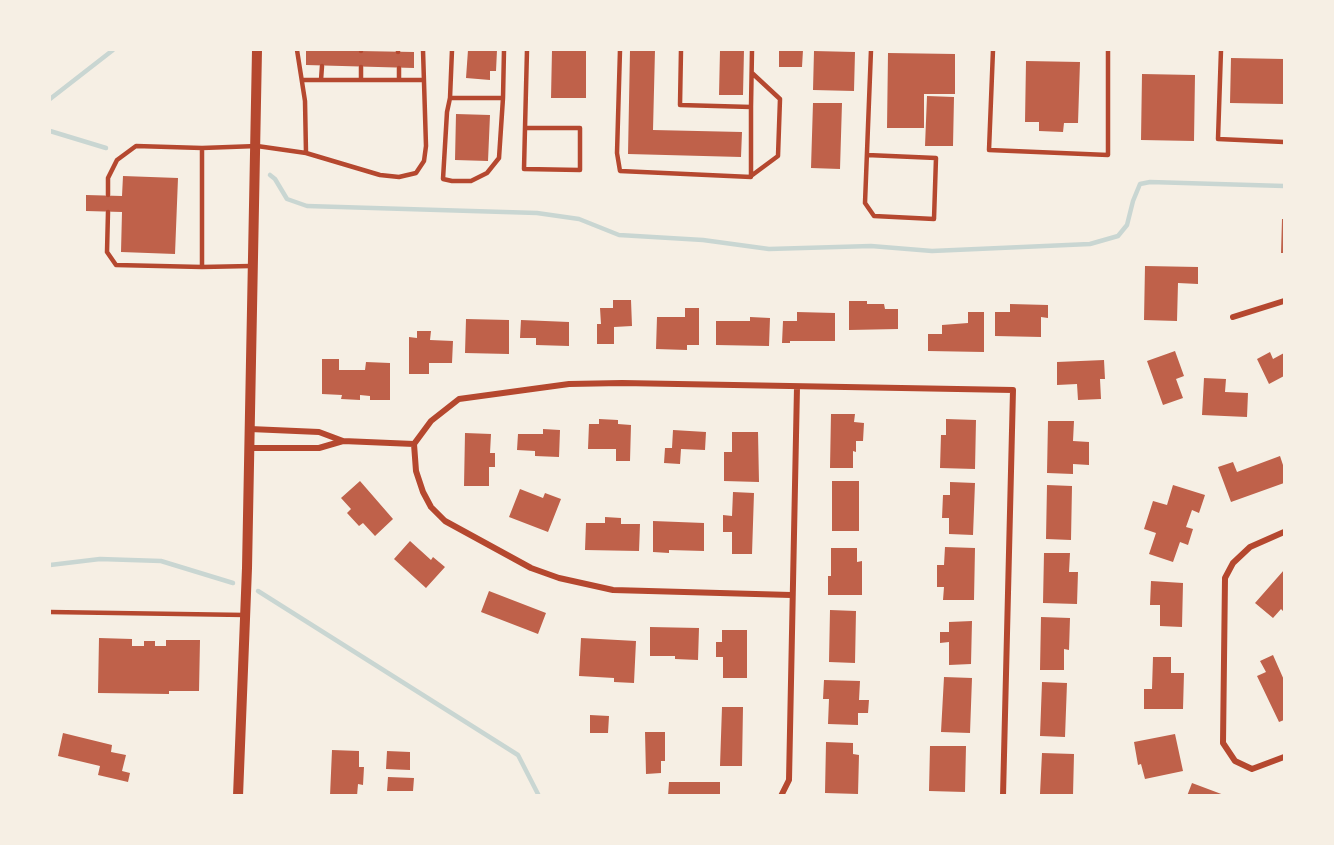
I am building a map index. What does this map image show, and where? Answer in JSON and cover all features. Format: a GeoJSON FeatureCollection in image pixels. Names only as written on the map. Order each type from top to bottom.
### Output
{"type":"FeatureCollection","features":[{"type":"Feature","properties":{"kind":"street"},"geometry":{"type":"LineString","coordinates":[[238,795],[250,429],[251,266],[257,146],[257,50]]}},
{"type":"Feature","properties":{"kind":"street"},"geometry":{"type":"LineString","coordinates":[[1233,316],[1284,301]]}},
{"type":"Feature","properties":{"kind":"street"},"geometry":{"type":"LineString","coordinates":[[791,595],[613,590],[577,583],[531,568],[445,521],[431,507],[416,471],[414,444],[430,421],[459,399],[569,384],[1013,390],[1003,795]]}},
{"type":"Feature","properties":{"kind":"street"},"geometry":{"type":"LineString","coordinates":[[782,795],[789,780],[797,387]]}},
{"type":"Feature","properties":{"kind":"street"},"geometry":{"type":"LineString","coordinates":[[250,429],[319,432],[343,441],[414,444]]}},
{"type":"Feature","properties":{"kind":"street"},"geometry":{"type":"LineString","coordinates":[[249,448],[319,448],[343,441]]}},
{"type":"Feature","properties":{"kind":"street"},"geometry":{"type":"LineString","coordinates":[[1284,532],[1250,548],[1233,563],[1225,578],[1223,743],[1235,761],[1252,769],[1284,757]]}},
{"type":"Feature","properties":{"kind":"lane"},"geometry":{"type":"LineString","coordinates":[[297,50],[305,101],[306,153]]}},
{"type":"Feature","properties":{"kind":"lane"},"geometry":{"type":"LineString","coordinates":[[108,195],[108,178],[117,160],[136,146],[202,148],[257,146],[306,153],[380,175],[399,177],[416,173],[424,161],[426,146],[423,50]]}},
{"type":"Feature","properties":{"kind":"lane"},"geometry":{"type":"LineString","coordinates":[[452,50],[443,179],[452,181],[471,181],[487,173],[500,158],[504,50]]}},
{"type":"Feature","properties":{"kind":"lane"},"geometry":{"type":"LineString","coordinates":[[525,128],[580,128],[580,170],[524,169],[525,128],[527,50]]}},
{"type":"Feature","properties":{"kind":"lane"},"geometry":{"type":"LineString","coordinates":[[620,50],[617,153],[620,171],[751,177],[778,156],[780,99],[752,73]]}},
{"type":"Feature","properties":{"kind":"lane"},"geometry":{"type":"LineString","coordinates":[[681,50],[680,105],[751,107]]}},
{"type":"Feature","properties":{"kind":"lane"},"geometry":{"type":"LineString","coordinates":[[751,177],[752,50]]}},
{"type":"Feature","properties":{"kind":"lane"},"geometry":{"type":"LineString","coordinates":[[867,155],[936,158],[933,219],[874,216],[865,203],[871,50]]}},
{"type":"Feature","properties":{"kind":"lane"},"geometry":{"type":"LineString","coordinates":[[993,50],[990,150],[1108,155],[1108,50]]}},
{"type":"Feature","properties":{"kind":"lane"},"geometry":{"type":"LineString","coordinates":[[1221,50],[1218,139],[1284,142]]}},
{"type":"Feature","properties":{"kind":"lane"},"geometry":{"type":"LineString","coordinates":[[321,80],[322,66]]}},
{"type":"Feature","properties":{"kind":"lane"},"geometry":{"type":"LineString","coordinates":[[361,67],[361,80]]}},
{"type":"Feature","properties":{"kind":"lane"},"geometry":{"type":"LineString","coordinates":[[399,68],[399,80]]}},
{"type":"Feature","properties":{"kind":"lane"},"geometry":{"type":"LineString","coordinates":[[302,80],[424,80]]}},
{"type":"Feature","properties":{"kind":"lane"},"geometry":{"type":"LineString","coordinates":[[450,98],[503,98]]}},
{"type":"Feature","properties":{"kind":"lane"},"geometry":{"type":"LineString","coordinates":[[202,148],[202,267]]}},
{"type":"Feature","properties":{"kind":"lane"},"geometry":{"type":"LineString","coordinates":[[108,212],[107,252],[116,265],[251,266]]}},
{"type":"Feature","properties":{"kind":"lane"},"geometry":{"type":"LineString","coordinates":[[50,612],[245,615]]}},
{"type":"Feature","properties":{"kind":"building"},"geometry":{"type":"Polygon","coordinates":[[[306,50],[414,52],[414,68],[306,65],[306,50]]]}},
{"type":"Feature","properties":{"kind":"building"},"geometry":{"type":"Polygon","coordinates":[[[468,50],[497,50],[496,71],[490,71],[490,80],[466,78],[468,50]]]}},
{"type":"Feature","properties":{"kind":"building"},"geometry":{"type":"Polygon","coordinates":[[[552,50],[586,50],[586,98],[551,98],[552,50]]]}},
{"type":"Feature","properties":{"kind":"building"},"geometry":{"type":"Polygon","coordinates":[[[630,50],[655,50],[653,130],[742,132],[741,157],[628,154],[630,50]]]}},
{"type":"Feature","properties":{"kind":"building"},"geometry":{"type":"Polygon","coordinates":[[[720,50],[744,50],[743,95],[719,95],[720,50]]]}},
{"type":"Feature","properties":{"kind":"building"},"geometry":{"type":"Polygon","coordinates":[[[779,50],[803,50],[802,67],[779,67],[779,50]]]}},
{"type":"Feature","properties":{"kind":"building"},"geometry":{"type":"Polygon","coordinates":[[[814,51],[855,52],[854,91],[813,90],[814,51]]]}},
{"type":"Feature","properties":{"kind":"building"},"geometry":{"type":"Polygon","coordinates":[[[888,53],[955,54],[955,94],[924,94],[924,128],[887,128],[888,53]]]}},
{"type":"Feature","properties":{"kind":"building"},"geometry":{"type":"Polygon","coordinates":[[[1231,58],[1284,59],[1284,104],[1230,103],[1231,58]]]}},
{"type":"Feature","properties":{"kind":"building"},"geometry":{"type":"Polygon","coordinates":[[[1026,61],[1080,62],[1078,123],[1064,123],[1063,132],[1039,131],[1039,122],[1025,122],[1026,61]]]}},
{"type":"Feature","properties":{"kind":"building"},"geometry":{"type":"Polygon","coordinates":[[[1142,74],[1195,75],[1194,141],[1141,140],[1142,74]]]}},
{"type":"Feature","properties":{"kind":"building"},"geometry":{"type":"Polygon","coordinates":[[[927,96],[954,97],[953,146],[925,146],[927,96]]]}},
{"type":"Feature","properties":{"kind":"building"},"geometry":{"type":"Polygon","coordinates":[[[813,103],[842,103],[840,169],[811,168],[813,103]]]}},
{"type":"Feature","properties":{"kind":"building"},"geometry":{"type":"Polygon","coordinates":[[[456,114],[490,115],[488,161],[455,160],[456,114]]]}},
{"type":"Feature","properties":{"kind":"building"},"geometry":{"type":"Polygon","coordinates":[[[123,176],[178,178],[175,254],[121,252],[122,212],[86,211],[86,195],[122,196],[123,176]]]}},
{"type":"Feature","properties":{"kind":"building"},"geometry":{"type":"Polygon","coordinates":[[[1282,219],[1284,219],[1284,253],[1281,253],[1282,219]]]}},
{"type":"Feature","properties":{"kind":"building"},"geometry":{"type":"Polygon","coordinates":[[[1145,266],[1198,267],[1198,284],[1178,283],[1177,321],[1144,320],[1145,266]]]}},
{"type":"Feature","properties":{"kind":"building"},"geometry":{"type":"Polygon","coordinates":[[[613,300],[631,300],[632,326],[614,327],[614,344],[597,344],[597,324],[601,324],[600,308],[613,308],[613,300]]]}},
{"type":"Feature","properties":{"kind":"building"},"geometry":{"type":"Polygon","coordinates":[[[849,301],[867,301],[867,304],[884,304],[885,309],[898,309],[898,329],[849,330],[849,301]]]}},
{"type":"Feature","properties":{"kind":"building"},"geometry":{"type":"Polygon","coordinates":[[[1010,304],[1048,305],[1048,318],[1041,317],[1041,337],[995,336],[995,312],[1010,312],[1010,304]]]}},
{"type":"Feature","properties":{"kind":"building"},"geometry":{"type":"Polygon","coordinates":[[[685,308],[699,308],[699,345],[687,345],[687,350],[656,349],[657,317],[685,317],[685,308]]]}},
{"type":"Feature","properties":{"kind":"building"},"geometry":{"type":"Polygon","coordinates":[[[797,312],[835,313],[835,341],[782,343],[783,321],[797,321],[797,312]]]}},
{"type":"Feature","properties":{"kind":"building"},"geometry":{"type":"Polygon","coordinates":[[[968,312],[984,312],[984,352],[928,351],[928,334],[942,334],[942,325],[968,323],[968,312]]]}},
{"type":"Feature","properties":{"kind":"building"},"geometry":{"type":"Polygon","coordinates":[[[750,317],[770,318],[769,346],[716,345],[716,321],[750,321],[750,317]]]}},
{"type":"Feature","properties":{"kind":"building"},"geometry":{"type":"Polygon","coordinates":[[[466,319],[509,320],[509,354],[465,353],[466,319]]]}},
{"type":"Feature","properties":{"kind":"building"},"geometry":{"type":"Polygon","coordinates":[[[521,320],[569,322],[569,346],[536,345],[536,338],[520,338],[521,320]]]}},
{"type":"Feature","properties":{"kind":"building"},"geometry":{"type":"Polygon","coordinates":[[[417,331],[431,331],[430,340],[453,341],[452,363],[429,363],[429,374],[409,374],[409,337],[417,338],[417,331]]]}},
{"type":"Feature","properties":{"kind":"building"},"geometry":{"type":"Polygon","coordinates":[[[1175,351],[1184,376],[1176,379],[1183,398],[1163,405],[1147,361],[1175,351]]]}},
{"type":"Feature","properties":{"kind":"building"},"geometry":{"type":"Polygon","coordinates":[[[1270,352],[1273,359],[1284,353],[1284,376],[1269,384],[1257,359],[1270,352]]]}},
{"type":"Feature","properties":{"kind":"building"},"geometry":{"type":"Polygon","coordinates":[[[322,359],[339,359],[339,370],[365,370],[366,362],[390,363],[390,400],[370,400],[370,396],[360,395],[360,400],[341,399],[342,395],[322,394],[322,359]]]}},
{"type":"Feature","properties":{"kind":"building"},"geometry":{"type":"Polygon","coordinates":[[[1104,360],[1105,379],[1100,379],[1101,399],[1078,400],[1077,384],[1057,385],[1057,362],[1104,360]]]}},
{"type":"Feature","properties":{"kind":"building"},"geometry":{"type":"Polygon","coordinates":[[[1204,378],[1226,379],[1225,392],[1248,393],[1247,417],[1202,415],[1204,378]]]}},
{"type":"Feature","properties":{"kind":"building"},"geometry":{"type":"Polygon","coordinates":[[[831,414],[855,414],[854,422],[864,423],[863,441],[856,441],[856,452],[853,451],[853,468],[830,468],[831,414]]]}},
{"type":"Feature","properties":{"kind":"building"},"geometry":{"type":"Polygon","coordinates":[[[599,419],[618,420],[618,424],[631,425],[630,461],[616,461],[616,449],[588,449],[589,424],[599,424],[599,419]]]}},
{"type":"Feature","properties":{"kind":"building"},"geometry":{"type":"Polygon","coordinates":[[[946,419],[976,420],[975,469],[940,468],[941,435],[946,435],[946,419]]]}},
{"type":"Feature","properties":{"kind":"building"},"geometry":{"type":"Polygon","coordinates":[[[1048,421],[1074,421],[1073,441],[1089,442],[1089,465],[1073,464],[1073,474],[1047,473],[1048,421]]]}},
{"type":"Feature","properties":{"kind":"building"},"geometry":{"type":"Polygon","coordinates":[[[543,429],[560,430],[559,457],[535,456],[535,451],[517,450],[518,434],[543,434],[543,429]]]}},
{"type":"Feature","properties":{"kind":"building"},"geometry":{"type":"Polygon","coordinates":[[[673,430],[706,432],[705,450],[681,449],[680,464],[664,463],[665,448],[672,448],[673,430]]]}},
{"type":"Feature","properties":{"kind":"building"},"geometry":{"type":"Polygon","coordinates":[[[732,432],[758,432],[759,482],[724,481],[724,452],[732,452],[732,432]]]}},
{"type":"Feature","properties":{"kind":"building"},"geometry":{"type":"Polygon","coordinates":[[[465,433],[491,434],[490,453],[495,453],[495,467],[489,467],[489,486],[464,486],[465,433]]]}},
{"type":"Feature","properties":{"kind":"building"},"geometry":{"type":"Polygon","coordinates":[[[1280,456],[1284,468],[1284,483],[1231,502],[1218,467],[1233,462],[1237,472],[1280,456]]]}},
{"type":"Feature","properties":{"kind":"building"},"geometry":{"type":"Polygon","coordinates":[[[360,481],[393,519],[375,536],[363,523],[359,526],[347,513],[351,509],[341,498],[360,481]]]}},
{"type":"Feature","properties":{"kind":"building"},"geometry":{"type":"Polygon","coordinates":[[[832,481],[859,481],[859,531],[832,531],[832,481]]]}},
{"type":"Feature","properties":{"kind":"building"},"geometry":{"type":"Polygon","coordinates":[[[950,482],[975,483],[973,535],[949,534],[949,518],[942,518],[943,495],[950,495],[950,482]]]}},
{"type":"Feature","properties":{"kind":"building"},"geometry":{"type":"Polygon","coordinates":[[[1047,485],[1072,486],[1071,540],[1046,539],[1047,485]]]}},
{"type":"Feature","properties":{"kind":"building"},"geometry":{"type":"Polygon","coordinates":[[[1173,485],[1205,495],[1199,513],[1192,510],[1186,527],[1193,529],[1188,545],[1180,542],[1173,562],[1149,554],[1156,533],[1144,529],[1153,501],[1167,505],[1173,485]]]}},
{"type":"Feature","properties":{"kind":"building"},"geometry":{"type":"Polygon","coordinates":[[[520,489],[543,498],[545,493],[561,499],[548,532],[509,517],[520,489]]]}},
{"type":"Feature","properties":{"kind":"building"},"geometry":{"type":"Polygon","coordinates":[[[733,492],[754,493],[752,554],[732,554],[732,532],[723,532],[723,515],[732,516],[733,492]]]}},
{"type":"Feature","properties":{"kind":"building"},"geometry":{"type":"Polygon","coordinates":[[[605,517],[621,518],[621,524],[640,524],[639,551],[585,550],[586,523],[605,523],[605,517]]]}},
{"type":"Feature","properties":{"kind":"building"},"geometry":{"type":"Polygon","coordinates":[[[653,521],[704,523],[704,551],[653,552],[653,521]]]}},
{"type":"Feature","properties":{"kind":"building"},"geometry":{"type":"Polygon","coordinates":[[[410,541],[431,560],[433,557],[445,567],[426,588],[394,559],[410,541]]]}},
{"type":"Feature","properties":{"kind":"building"},"geometry":{"type":"Polygon","coordinates":[[[945,547],[975,548],[974,600],[943,600],[944,587],[937,587],[937,565],[944,565],[945,547]]]}},
{"type":"Feature","properties":{"kind":"building"},"geometry":{"type":"Polygon","coordinates":[[[831,548],[857,548],[857,562],[862,561],[862,595],[828,595],[831,548]]]}},
{"type":"Feature","properties":{"kind":"building"},"geometry":{"type":"Polygon","coordinates":[[[1044,553],[1070,553],[1069,572],[1078,572],[1077,604],[1043,603],[1044,553]]]}},
{"type":"Feature","properties":{"kind":"building"},"geometry":{"type":"Polygon","coordinates":[[[1284,570],[1284,612],[1281,609],[1273,618],[1255,603],[1284,570]]]}},
{"type":"Feature","properties":{"kind":"building"},"geometry":{"type":"Polygon","coordinates":[[[1151,581],[1183,583],[1182,627],[1160,626],[1160,605],[1150,605],[1151,581]]]}},
{"type":"Feature","properties":{"kind":"building"},"geometry":{"type":"Polygon","coordinates":[[[489,591],[546,613],[538,634],[481,612],[489,591]]]}},
{"type":"Feature","properties":{"kind":"building"},"geometry":{"type":"Polygon","coordinates":[[[830,610],[856,611],[855,663],[829,662],[830,610]]]}},
{"type":"Feature","properties":{"kind":"building"},"geometry":{"type":"Polygon","coordinates":[[[1041,617],[1070,618],[1069,650],[1064,649],[1064,670],[1040,670],[1041,617]]]}},
{"type":"Feature","properties":{"kind":"building"},"geometry":{"type":"Polygon","coordinates":[[[972,621],[971,664],[949,665],[949,642],[940,643],[940,632],[949,632],[949,622],[972,621]]]}},
{"type":"Feature","properties":{"kind":"building"},"geometry":{"type":"Polygon","coordinates":[[[650,627],[699,628],[698,660],[675,659],[675,656],[650,656],[650,627]]]}},
{"type":"Feature","properties":{"kind":"building"},"geometry":{"type":"Polygon","coordinates":[[[722,630],[747,630],[747,678],[723,678],[723,657],[716,657],[716,642],[722,642],[722,630]]]}},
{"type":"Feature","properties":{"kind":"building"},"geometry":{"type":"Polygon","coordinates":[[[99,638],[132,639],[132,646],[144,646],[144,641],[155,641],[155,646],[166,646],[166,640],[200,640],[199,691],[169,691],[169,694],[98,693],[99,638]]]}},
{"type":"Feature","properties":{"kind":"building"},"geometry":{"type":"Polygon","coordinates":[[[581,638],[636,641],[634,683],[614,682],[614,678],[579,676],[581,638]]]}},
{"type":"Feature","properties":{"kind":"building"},"geometry":{"type":"Polygon","coordinates":[[[1273,655],[1284,680],[1284,720],[1279,722],[1257,676],[1266,672],[1260,661],[1273,655]]]}},
{"type":"Feature","properties":{"kind":"building"},"geometry":{"type":"Polygon","coordinates":[[[1153,657],[1171,657],[1171,673],[1184,673],[1183,709],[1144,709],[1144,689],[1152,689],[1153,657]]]}},
{"type":"Feature","properties":{"kind":"building"},"geometry":{"type":"Polygon","coordinates":[[[944,677],[972,678],[970,733],[941,732],[944,677]]]}},
{"type":"Feature","properties":{"kind":"building"},"geometry":{"type":"Polygon","coordinates":[[[824,680],[860,681],[859,700],[869,700],[868,713],[858,713],[858,725],[828,724],[829,699],[823,699],[824,680]]]}},
{"type":"Feature","properties":{"kind":"building"},"geometry":{"type":"Polygon","coordinates":[[[1042,682],[1067,683],[1065,737],[1040,736],[1042,682]]]}},
{"type":"Feature","properties":{"kind":"building"},"geometry":{"type":"Polygon","coordinates":[[[722,707],[743,707],[742,766],[720,766],[722,707]]]}},
{"type":"Feature","properties":{"kind":"building"},"geometry":{"type":"Polygon","coordinates":[[[590,715],[609,716],[608,733],[590,733],[590,715]]]}},
{"type":"Feature","properties":{"kind":"building"},"geometry":{"type":"Polygon","coordinates":[[[645,732],[665,732],[665,761],[661,761],[661,773],[646,774],[645,732]]]}},
{"type":"Feature","properties":{"kind":"building"},"geometry":{"type":"Polygon","coordinates":[[[63,733],[112,745],[111,752],[126,755],[122,771],[130,773],[128,782],[98,775],[100,766],[58,756],[63,733]]]}},
{"type":"Feature","properties":{"kind":"building"},"geometry":{"type":"Polygon","coordinates":[[[1175,734],[1183,771],[1145,779],[1141,764],[1138,765],[1134,742],[1175,734]]]}},
{"type":"Feature","properties":{"kind":"building"},"geometry":{"type":"Polygon","coordinates":[[[826,742],[853,743],[853,754],[859,755],[858,794],[825,793],[826,742]]]}},
{"type":"Feature","properties":{"kind":"building"},"geometry":{"type":"Polygon","coordinates":[[[930,746],[966,746],[965,792],[929,791],[930,746]]]}},
{"type":"Feature","properties":{"kind":"building"},"geometry":{"type":"Polygon","coordinates":[[[332,750],[359,751],[359,767],[364,767],[363,785],[358,784],[357,796],[330,796],[332,750]]]}},
{"type":"Feature","properties":{"kind":"building"},"geometry":{"type":"Polygon","coordinates":[[[387,751],[410,752],[410,770],[386,769],[387,751]]]}},
{"type":"Feature","properties":{"kind":"building"},"geometry":{"type":"Polygon","coordinates":[[[1042,753],[1074,754],[1073,795],[1040,794],[1042,753]]]}},
{"type":"Feature","properties":{"kind":"building"},"geometry":{"type":"Polygon","coordinates":[[[388,777],[414,778],[413,791],[387,791],[388,777]]]}},
{"type":"Feature","properties":{"kind":"building"},"geometry":{"type":"Polygon","coordinates":[[[669,782],[720,782],[720,796],[668,796],[669,782]]]}},
{"type":"Feature","properties":{"kind":"building"},"geometry":{"type":"Polygon","coordinates":[[[1192,783],[1224,795],[1224,796],[1187,796],[1192,783]]]}},
{"type":"Feature","properties":{"kind":"waterway"},"geometry":{"type":"LineString","coordinates":[[50,99],[113,50]]}},
{"type":"Feature","properties":{"kind":"waterway"},"geometry":{"type":"LineString","coordinates":[[50,131],[106,148]]}},
{"type":"Feature","properties":{"kind":"waterway"},"geometry":{"type":"LineString","coordinates":[[270,175],[287,199],[307,206],[537,213],[579,219],[619,235],[703,240],[769,249],[871,246],[932,251],[1090,244],[1118,236],[1127,225],[1140,184],[1150,182],[1284,186]]}},
{"type":"Feature","properties":{"kind":"waterway"},"geometry":{"type":"LineString","coordinates":[[50,565],[100,559],[161,561],[233,583]]}},
{"type":"Feature","properties":{"kind":"waterway"},"geometry":{"type":"LineString","coordinates":[[258,591],[518,755],[539,796]]}}]}
